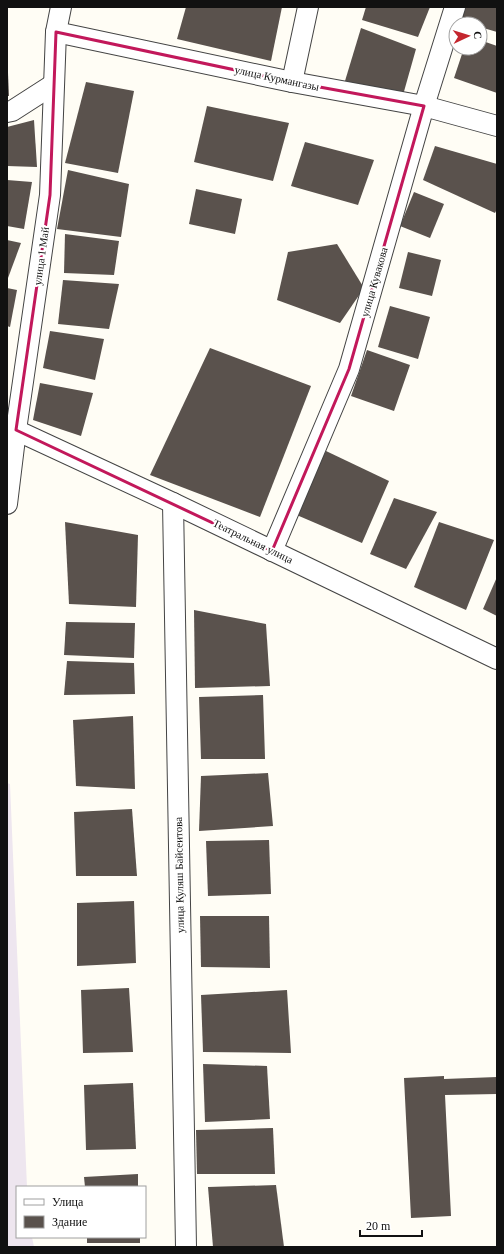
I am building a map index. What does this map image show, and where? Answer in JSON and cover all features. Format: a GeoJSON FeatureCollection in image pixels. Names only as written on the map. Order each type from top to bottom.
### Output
{"type":"FeatureCollection","features":[{"type":"Feature","properties":{"kind":"street","name":"улица 1 Май"},"geometry":{"type":"LineString","coordinates":[[7,504],[11,428],[50,195],[56,32],[61,7]]}},
{"type":"Feature","properties":{"kind":"street"},"geometry":{"type":"LineString","coordinates":[[292,82],[308,7]]}},
{"type":"Feature","properties":{"kind":"street","name":"улица Кувакова"},"geometry":{"type":"LineString","coordinates":[[272,551],[349,369],[424,106],[455,7]]}},
{"type":"Feature","properties":{"kind":"street","name":"улица Курмангазы"},"geometry":{"type":"LineString","coordinates":[[56,32],[292,82],[424,106],[497,126]]}},
{"type":"Feature","properties":{"kind":"street"},"geometry":{"type":"LineString","coordinates":[[7,112],[12,111],[54,84]]}},
{"type":"Feature","properties":{"kind":"street","name":"Театральная улица"},"geometry":{"type":"LineString","coordinates":[[11,428],[173,503],[497,659]]}},
{"type":"Feature","properties":{"kind":"street","name":"улица Куляш Байсеитова"},"geometry":{"type":"LineString","coordinates":[[173,503],[186,1247]]}},
{"type":"Feature","properties":{"kind":"highlighted area"},"geometry":{"type":"Polygon","coordinates":[[[56,32],[292,82],[424,106],[349,369],[272,551],[16,430],[50,195],[56,32]]]}},
{"type":"Feature","properties":{"kind":"shaded area"},"geometry":{"type":"Polygon","coordinates":[[[7,783],[10,784],[27,1186],[16,1186],[16,1238],[32,1238],[34,1247],[7,1247],[7,783]]]}},
{"type":"Feature","properties":{"kind":"building"},"geometry":{"type":"Polygon","coordinates":[[[186,7],[282,7],[271,61],[177,39],[186,7]]]}},
{"type":"Feature","properties":{"kind":"building"},"geometry":{"type":"Polygon","coordinates":[[[366,7],[430,7],[418,37],[362,20],[366,7]]]}},
{"type":"Feature","properties":{"kind":"building"},"geometry":{"type":"Polygon","coordinates":[[[465,7],[497,7],[497,32],[488,29],[488,16],[462,16],[465,7]]]}},
{"type":"Feature","properties":{"kind":"building"},"geometry":{"type":"Polygon","coordinates":[[[361,28],[416,49],[403,95],[345,81],[361,28]]]}},
{"type":"Feature","properties":{"kind":"building"},"geometry":{"type":"Polygon","coordinates":[[[488,43],[497,46],[497,93],[454,78],[461,56],[488,56],[488,43]]]}},
{"type":"Feature","properties":{"kind":"building"},"geometry":{"type":"Polygon","coordinates":[[[8,73],[9,96],[7,96],[8,73]]]}},
{"type":"Feature","properties":{"kind":"building"},"geometry":{"type":"Polygon","coordinates":[[[86,82],[134,91],[118,173],[65,163],[86,82]]]}},
{"type":"Feature","properties":{"kind":"building"},"geometry":{"type":"Polygon","coordinates":[[[207,106],[289,123],[273,181],[194,162],[207,106]]]}},
{"type":"Feature","properties":{"kind":"building"},"geometry":{"type":"Polygon","coordinates":[[[34,120],[37,167],[7,166],[7,127],[34,120]]]}},
{"type":"Feature","properties":{"kind":"building"},"geometry":{"type":"Polygon","coordinates":[[[305,142],[374,160],[358,205],[291,186],[305,142]]]}},
{"type":"Feature","properties":{"kind":"building"},"geometry":{"type":"Polygon","coordinates":[[[435,146],[497,164],[497,209],[495,213],[423,180],[435,146]]]}},
{"type":"Feature","properties":{"kind":"building"},"geometry":{"type":"Polygon","coordinates":[[[68,170],[129,184],[121,237],[57,229],[68,170]]]}},
{"type":"Feature","properties":{"kind":"building"},"geometry":{"type":"Polygon","coordinates":[[[7,180],[32,182],[24,229],[7,226],[7,180]]]}},
{"type":"Feature","properties":{"kind":"building"},"geometry":{"type":"Polygon","coordinates":[[[196,189],[242,199],[235,234],[189,224],[196,189]]]}},
{"type":"Feature","properties":{"kind":"building"},"geometry":{"type":"Polygon","coordinates":[[[414,192],[444,204],[430,238],[400,226],[414,192]]]}},
{"type":"Feature","properties":{"kind":"building"},"geometry":{"type":"Polygon","coordinates":[[[65,234],[119,241],[114,275],[64,273],[65,234]]]}},
{"type":"Feature","properties":{"kind":"building"},"geometry":{"type":"Polygon","coordinates":[[[7,240],[21,243],[8,278],[7,278],[7,240]]]}},
{"type":"Feature","properties":{"kind":"building"},"geometry":{"type":"Polygon","coordinates":[[[337,244],[364,288],[340,323],[277,300],[288,252],[337,244]]]}},
{"type":"Feature","properties":{"kind":"building"},"geometry":{"type":"Polygon","coordinates":[[[408,252],[441,260],[432,296],[399,288],[408,252]]]}},
{"type":"Feature","properties":{"kind":"building"},"geometry":{"type":"Polygon","coordinates":[[[63,280],[119,284],[109,329],[58,324],[63,280]]]}},
{"type":"Feature","properties":{"kind":"building"},"geometry":{"type":"Polygon","coordinates":[[[7,288],[17,290],[10,327],[7,326],[7,288]]]}},
{"type":"Feature","properties":{"kind":"building"},"geometry":{"type":"Polygon","coordinates":[[[390,306],[430,317],[418,359],[378,347],[390,306]]]}},
{"type":"Feature","properties":{"kind":"building"},"geometry":{"type":"Polygon","coordinates":[[[50,331],[104,339],[95,380],[43,368],[50,331]]]}},
{"type":"Feature","properties":{"kind":"building"},"geometry":{"type":"Polygon","coordinates":[[[210,348],[311,386],[260,517],[150,475],[210,348]]]}},
{"type":"Feature","properties":{"kind":"building"},"geometry":{"type":"Polygon","coordinates":[[[367,350],[410,365],[394,411],[351,396],[367,350]]]}},
{"type":"Feature","properties":{"kind":"building"},"geometry":{"type":"Polygon","coordinates":[[[40,383],[93,393],[81,436],[33,420],[40,383]]]}},
{"type":"Feature","properties":{"kind":"building"},"geometry":{"type":"Polygon","coordinates":[[[326,451],[389,481],[362,543],[292,513],[326,451]]]}},
{"type":"Feature","properties":{"kind":"building"},"geometry":{"type":"Polygon","coordinates":[[[394,498],[437,512],[406,569],[370,554],[394,498]]]}},
{"type":"Feature","properties":{"kind":"building"},"geometry":{"type":"Polygon","coordinates":[[[65,522],[138,535],[136,607],[69,604],[65,522]]]}},
{"type":"Feature","properties":{"kind":"building"},"geometry":{"type":"Polygon","coordinates":[[[439,522],[494,540],[466,610],[414,587],[439,522]]]}},
{"type":"Feature","properties":{"kind":"building"},"geometry":{"type":"Polygon","coordinates":[[[497,577],[497,616],[483,609],[497,577]]]}},
{"type":"Feature","properties":{"kind":"building"},"geometry":{"type":"Polygon","coordinates":[[[194,610],[266,624],[270,686],[195,688],[194,610]]]}},
{"type":"Feature","properties":{"kind":"building"},"geometry":{"type":"Polygon","coordinates":[[[66,622],[135,623],[134,658],[64,655],[66,622]]]}},
{"type":"Feature","properties":{"kind":"building"},"geometry":{"type":"Polygon","coordinates":[[[67,661],[134,663],[135,694],[64,695],[67,661]]]}},
{"type":"Feature","properties":{"kind":"building"},"geometry":{"type":"Polygon","coordinates":[[[263,695],[265,759],[201,759],[199,697],[263,695]]]}},
{"type":"Feature","properties":{"kind":"building"},"geometry":{"type":"Polygon","coordinates":[[[133,716],[135,789],[76,786],[73,720],[133,716]]]}},
{"type":"Feature","properties":{"kind":"building"},"geometry":{"type":"Polygon","coordinates":[[[268,773],[273,826],[199,831],[201,776],[268,773]]]}},
{"type":"Feature","properties":{"kind":"building"},"geometry":{"type":"Polygon","coordinates":[[[132,809],[137,876],[76,876],[74,812],[132,809]]]}},
{"type":"Feature","properties":{"kind":"building"},"geometry":{"type":"Polygon","coordinates":[[[269,840],[271,894],[208,896],[206,841],[269,840]]]}},
{"type":"Feature","properties":{"kind":"building"},"geometry":{"type":"Polygon","coordinates":[[[134,901],[136,963],[77,966],[77,903],[134,901]]]}},
{"type":"Feature","properties":{"kind":"building"},"geometry":{"type":"Polygon","coordinates":[[[200,916],[269,916],[270,968],[201,967],[200,916]]]}},
{"type":"Feature","properties":{"kind":"building"},"geometry":{"type":"Polygon","coordinates":[[[129,988],[133,1052],[83,1053],[81,990],[129,988]]]}},
{"type":"Feature","properties":{"kind":"building"},"geometry":{"type":"Polygon","coordinates":[[[287,990],[291,1053],[203,1052],[201,995],[287,990]]]}},
{"type":"Feature","properties":{"kind":"building"},"geometry":{"type":"Polygon","coordinates":[[[203,1064],[267,1066],[270,1119],[205,1122],[203,1064]]]}},
{"type":"Feature","properties":{"kind":"building"},"geometry":{"type":"Polygon","coordinates":[[[444,1076],[444,1079],[497,1077],[497,1094],[445,1095],[451,1216],[411,1218],[404,1078],[444,1076]]]}},
{"type":"Feature","properties":{"kind":"building"},"geometry":{"type":"Polygon","coordinates":[[[133,1083],[136,1149],[86,1150],[84,1085],[133,1083]]]}},
{"type":"Feature","properties":{"kind":"building"},"geometry":{"type":"Polygon","coordinates":[[[273,1128],[275,1174],[197,1174],[196,1130],[273,1128]]]}},
{"type":"Feature","properties":{"kind":"building"},"geometry":{"type":"Polygon","coordinates":[[[138,1174],[138,1186],[85,1186],[84,1177],[138,1174]]]}},
{"type":"Feature","properties":{"kind":"building"},"geometry":{"type":"Polygon","coordinates":[[[276,1185],[284,1247],[213,1247],[208,1187],[276,1185]]]}},
{"type":"Feature","properties":{"kind":"building"},"geometry":{"type":"Polygon","coordinates":[[[87,1238],[140,1238],[140,1243],[87,1243],[87,1238]]]}}]}
